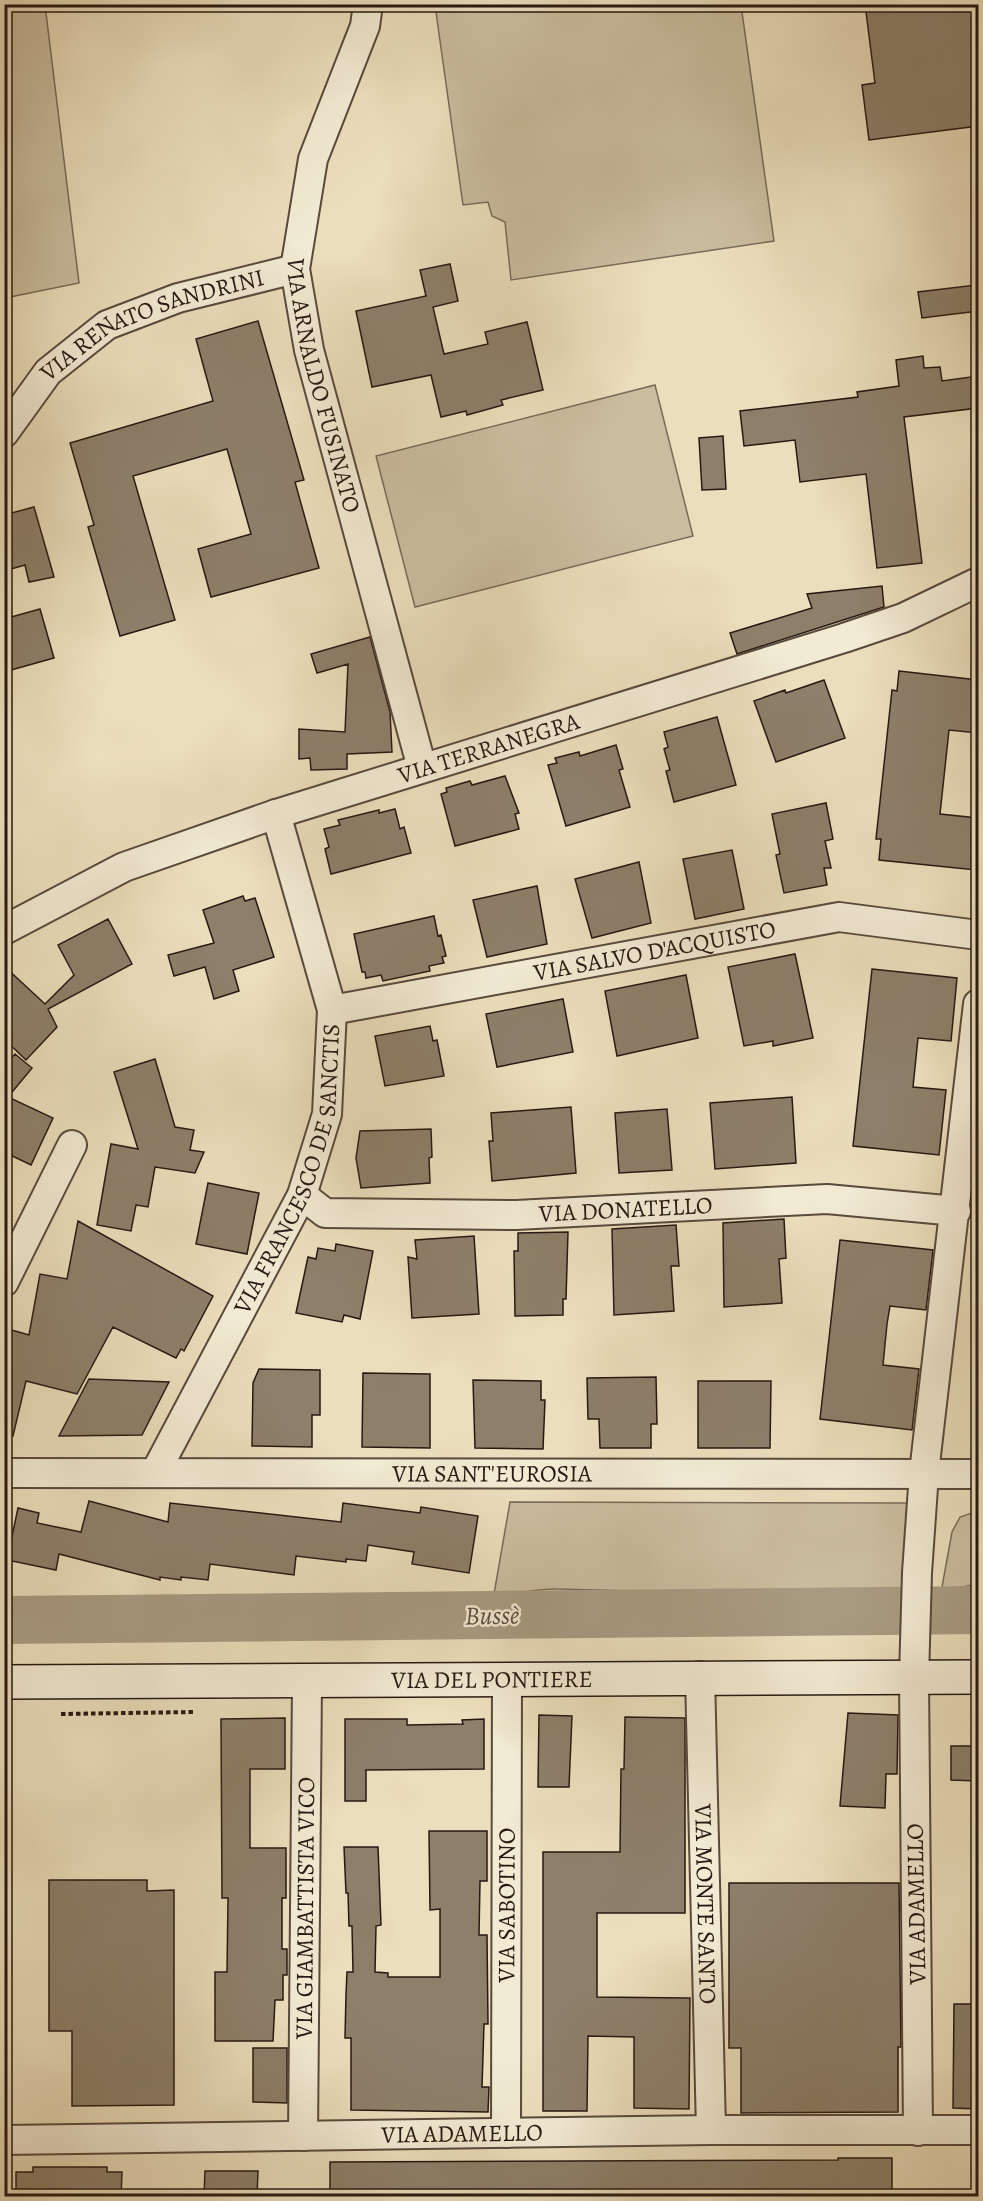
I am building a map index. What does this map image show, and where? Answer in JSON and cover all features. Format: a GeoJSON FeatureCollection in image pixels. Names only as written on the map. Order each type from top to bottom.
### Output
{"type":"FeatureCollection","features":[{"type":"Feature","properties":{"kind":"main road","name":"VIA DEL PONTIERE"},"geometry":{"type":"LineString","coordinates":[[4,1682],[307,1682],[700,1677],[914,1669],[978,1677]]}},
{"type":"Feature","properties":{"kind":"street","name":"VIA ARNALDO FUSINATO"},"geometry":{"type":"LineString","coordinates":[[368,4],[365,26],[313,159],[295,268],[309,350],[422,768]]}},
{"type":"Feature","properties":{"kind":"street","name":"VIA RENATO SANDRINI"},"geometry":{"type":"LineString","coordinates":[[4,433],[48,372],[107,325],[178,298],[295,268]]}},
{"type":"Feature","properties":{"kind":"street","name":"VIA TERRANEGRA"},"geometry":{"type":"LineString","coordinates":[[4,930],[124,867],[276,814],[844,638],[903,618],[978,582]]}},
{"type":"Feature","properties":{"kind":"street","name":"VIA FRANCESCO DE SANCTIS"},"geometry":{"type":"LineString","coordinates":[[155,1473],[302,1195],[327,1114],[332,1010],[276,814]]}},
{"type":"Feature","properties":{"kind":"street","name":"VIA SALVO D'ACQUISTO"},"geometry":{"type":"LineString","coordinates":[[332,1010],[839,916],[978,935]]}},
{"type":"Feature","properties":{"kind":"street","name":"VIA ADAMELLO"},"geometry":{"type":"LineString","coordinates":[[918,2131],[914,1669],[917,1573],[924,1473],[978,1004]]}},
{"type":"Feature","properties":{"kind":"street"},"geometry":{"type":"LineString","coordinates":[[4,1282],[72,1145]]}},
{"type":"Feature","properties":{"kind":"street","name":"VIA DONATELLO"},"geometry":{"type":"LineString","coordinates":[[302,1195],[325,1213],[516,1215],[827,1199],[956,1210]]}},
{"type":"Feature","properties":{"kind":"street","name":"VIA SANT'EUROSIA"},"geometry":{"type":"LineString","coordinates":[[4,1473],[978,1474]]}},
{"type":"Feature","properties":{"kind":"street","name":"VIA MONTE SANTO"},"geometry":{"type":"LineString","coordinates":[[700,1677],[711,2130]]}},
{"type":"Feature","properties":{"kind":"street","name":"VIA SABOTINO"},"geometry":{"type":"LineString","coordinates":[[506,2133],[507,1678]]}},
{"type":"Feature","properties":{"kind":"street","name":"VIA GIAMBATTISTA VICO"},"geometry":{"type":"LineString","coordinates":[[303,2136],[307,1682]]}},
{"type":"Feature","properties":{"kind":"street","name":"VIA ADAMELLO"},"geometry":{"type":"LineString","coordinates":[[4,2140],[711,2130],[978,2130]]}},
{"type":"Feature","properties":{"kind":"shaded area"},"geometry":{"type":"Polygon","coordinates":[[[5,4],[45,5],[79,283],[5,298],[5,4]]]}},
{"type":"Feature","properties":{"kind":"shaded area"},"geometry":{"type":"Polygon","coordinates":[[[435,5],[741,5],[774,241],[511,280],[505,222],[492,216],[488,202],[463,205],[435,5]]]}},
{"type":"Feature","properties":{"kind":"shaded area"},"geometry":{"type":"Polygon","coordinates":[[[655,385],[693,536],[415,607],[376,456],[655,385]]]}},
{"type":"Feature","properties":{"kind":"shaded area"},"geometry":{"type":"Polygon","coordinates":[[[510,1502],[905,1503],[907,1504],[902,1590],[897,1593],[825,1590],[704,1592],[549,1589],[494,1594],[510,1502]]]}},
{"type":"Feature","properties":{"kind":"shaded area"},"geometry":{"type":"Polygon","coordinates":[[[978,1511],[978,1584],[946,1590],[942,1587],[952,1532],[960,1517],[978,1511]]]}},
{"type":"Feature","properties":{"kind":"building"},"geometry":{"type":"Polygon","coordinates":[[[865,4],[978,4],[978,126],[869,140],[862,85],[875,83],[865,4]]]}},
{"type":"Feature","properties":{"kind":"building"},"geometry":{"type":"Polygon","coordinates":[[[450,264],[458,301],[433,307],[444,354],[488,344],[485,332],[527,322],[543,390],[501,400],[503,405],[467,415],[466,411],[441,417],[431,375],[372,387],[356,311],[426,296],[420,270],[450,264]]]}},
{"type":"Feature","properties":{"kind":"building"},"geometry":{"type":"Polygon","coordinates":[[[976,285],[978,311],[922,318],[918,292],[976,285]]]}},
{"type":"Feature","properties":{"kind":"building"},"geometry":{"type":"Polygon","coordinates":[[[258,321],[304,480],[295,482],[319,568],[211,597],[198,549],[251,534],[227,449],[133,476],[175,620],[120,636],[88,527],[94,525],[70,443],[213,401],[196,339],[258,321]]]}},
{"type":"Feature","properties":{"kind":"building"},"geometry":{"type":"Polygon","coordinates":[[[923,356],[924,368],[940,367],[942,381],[978,376],[978,408],[904,417],[922,563],[877,568],[866,474],[800,482],[795,440],[744,446],[740,411],[858,397],[857,392],[899,386],[896,360],[923,356]]]}},
{"type":"Feature","properties":{"kind":"building"},"geometry":{"type":"Polygon","coordinates":[[[723,436],[726,489],[702,490],[699,438],[723,436]]]}},
{"type":"Feature","properties":{"kind":"building"},"geometry":{"type":"Polygon","coordinates":[[[34,507],[54,577],[29,582],[25,565],[4,571],[4,515],[34,507]]]}},
{"type":"Feature","properties":{"kind":"building"},"geometry":{"type":"Polygon","coordinates":[[[882,586],[884,607],[737,654],[730,633],[812,608],[807,594],[882,586]]]}},
{"type":"Feature","properties":{"kind":"building"},"geometry":{"type":"Polygon","coordinates":[[[40,609],[54,658],[4,672],[4,619],[40,609]]]}},
{"type":"Feature","properties":{"kind":"building"},"geometry":{"type":"Polygon","coordinates":[[[370,637],[390,712],[392,752],[347,754],[347,769],[311,770],[310,758],[299,759],[299,729],[345,732],[348,664],[317,673],[311,654],[370,637]]]}},
{"type":"Feature","properties":{"kind":"building"},"geometry":{"type":"Polygon","coordinates":[[[899,671],[978,680],[978,733],[949,730],[940,814],[978,818],[976,870],[879,860],[881,839],[876,839],[892,690],[897,691],[899,671]]]}},
{"type":"Feature","properties":{"kind":"building"},"geometry":{"type":"Polygon","coordinates":[[[824,680],[845,738],[776,762],[754,701],[824,680]]]}},
{"type":"Feature","properties":{"kind":"building"},"geometry":{"type":"Polygon","coordinates":[[[717,717],[736,785],[674,802],[666,771],[670,770],[664,749],[668,747],[664,732],[717,717]]]}},
{"type":"Feature","properties":{"kind":"building"},"geometry":{"type":"Polygon","coordinates":[[[616,745],[623,769],[619,770],[630,807],[566,826],[548,765],[557,763],[555,758],[579,752],[580,756],[616,745]]]}},
{"type":"Feature","properties":{"kind":"building"},"geometry":{"type":"Polygon","coordinates":[[[505,776],[519,813],[515,814],[519,829],[455,846],[441,794],[447,792],[446,788],[470,781],[472,785],[505,776]]]}},
{"type":"Feature","properties":{"kind":"building"},"geometry":{"type":"Polygon","coordinates":[[[826,803],[833,839],[825,841],[831,868],[824,868],[827,885],[784,893],[776,855],[780,854],[772,814],[826,803]]]}},
{"type":"Feature","properties":{"kind":"building"},"geometry":{"type":"Polygon","coordinates":[[[395,809],[400,829],[404,827],[411,853],[331,874],[325,849],[329,847],[324,829],[340,825],[338,820],[379,810],[379,813],[395,809]]]}},
{"type":"Feature","properties":{"kind":"building"},"geometry":{"type":"Polygon","coordinates":[[[732,850],[744,909],[695,919],[683,859],[732,850]]]}},
{"type":"Feature","properties":{"kind":"building"},"geometry":{"type":"Polygon","coordinates":[[[639,862],[651,923],[592,938],[575,879],[639,862]]]}},
{"type":"Feature","properties":{"kind":"building"},"geometry":{"type":"Polygon","coordinates":[[[537,886],[547,944],[487,957],[473,900],[537,886]]]}},
{"type":"Feature","properties":{"kind":"building"},"geometry":{"type":"Polygon","coordinates":[[[243,896],[245,901],[255,898],[274,957],[233,970],[239,991],[214,999],[205,967],[174,976],[168,955],[214,943],[203,910],[243,896]]]}},
{"type":"Feature","properties":{"kind":"building"},"geometry":{"type":"Polygon","coordinates":[[[434,916],[438,936],[441,935],[446,956],[442,957],[444,963],[429,966],[430,971],[383,981],[381,975],[366,978],[365,972],[362,972],[354,934],[434,916]]]}},
{"type":"Feature","properties":{"kind":"building"},"geometry":{"type":"Polygon","coordinates":[[[108,919],[132,964],[48,1009],[57,1027],[26,1060],[4,1039],[4,966],[45,1004],[74,975],[58,945],[108,919]]]}},
{"type":"Feature","properties":{"kind":"building"},"geometry":{"type":"Polygon","coordinates":[[[795,954],[813,1038],[773,1046],[773,1041],[744,1046],[728,967],[795,954]]]}},
{"type":"Feature","properties":{"kind":"building"},"geometry":{"type":"Polygon","coordinates":[[[872,969],[957,978],[951,1041],[918,1038],[913,1087],[946,1090],[939,1155],[853,1146],[872,969]]]}},
{"type":"Feature","properties":{"kind":"building"},"geometry":{"type":"Polygon","coordinates":[[[686,975],[698,1038],[617,1056],[605,991],[686,975]]]}},
{"type":"Feature","properties":{"kind":"building"},"geometry":{"type":"Polygon","coordinates":[[[563,999],[573,1052],[497,1067],[486,1014],[563,999]]]}},
{"type":"Feature","properties":{"kind":"building"},"geometry":{"type":"Polygon","coordinates":[[[430,1026],[433,1041],[437,1040],[444,1076],[385,1086],[375,1036],[430,1026]]]}},
{"type":"Feature","properties":{"kind":"building"},"geometry":{"type":"Polygon","coordinates":[[[15,1054],[32,1068],[8,1097],[53,1118],[31,1165],[4,1152],[4,1067],[15,1054]]]}},
{"type":"Feature","properties":{"kind":"building"},"geometry":{"type":"Polygon","coordinates":[[[155,1059],[175,1127],[194,1130],[190,1150],[204,1152],[195,1173],[155,1167],[148,1207],[136,1205],[131,1231],[97,1225],[111,1144],[138,1149],[114,1072],[155,1059]]]}},
{"type":"Feature","properties":{"kind":"building"},"geometry":{"type":"Polygon","coordinates":[[[792,1097],[796,1163],[715,1169],[710,1103],[792,1097]]]}},
{"type":"Feature","properties":{"kind":"building"},"geometry":{"type":"Polygon","coordinates":[[[571,1107],[576,1173],[492,1181],[489,1141],[493,1141],[491,1113],[571,1107]]]}},
{"type":"Feature","properties":{"kind":"building"},"geometry":{"type":"Polygon","coordinates":[[[667,1109],[672,1170],[619,1173],[615,1113],[667,1109]]]}},
{"type":"Feature","properties":{"kind":"building"},"geometry":{"type":"Polygon","coordinates":[[[431,1129],[430,1183],[361,1188],[356,1158],[360,1131],[431,1129]]]}},
{"type":"Feature","properties":{"kind":"building"},"geometry":{"type":"Polygon","coordinates":[[[208,1183],[259,1193],[247,1254],[196,1244],[208,1183]]]}},
{"type":"Feature","properties":{"kind":"building"},"geometry":{"type":"Polygon","coordinates":[[[784,1219],[786,1258],[779,1259],[782,1303],[724,1307],[723,1223],[784,1219]]]}},
{"type":"Feature","properties":{"kind":"building"},"geometry":{"type":"Polygon","coordinates":[[[78,1221],[213,1296],[184,1351],[181,1349],[176,1358],[113,1327],[77,1394],[26,1381],[13,1436],[4,1435],[4,1341],[8,1329],[29,1335],[40,1274],[67,1279],[78,1221]]]}},
{"type":"Feature","properties":{"kind":"building"},"geometry":{"type":"Polygon","coordinates":[[[676,1225],[679,1266],[671,1266],[674,1311],[614,1315],[612,1229],[676,1225]]]}},
{"type":"Feature","properties":{"kind":"building"},"geometry":{"type":"Polygon","coordinates":[[[568,1232],[566,1299],[563,1299],[563,1315],[515,1316],[514,1251],[518,1251],[518,1233],[568,1232]]]}},
{"type":"Feature","properties":{"kind":"building"},"geometry":{"type":"Polygon","coordinates":[[[474,1236],[479,1314],[412,1318],[408,1257],[417,1259],[415,1240],[474,1236]]]}},
{"type":"Feature","properties":{"kind":"building"},"geometry":{"type":"Polygon","coordinates":[[[840,1240],[933,1250],[926,1310],[890,1306],[887,1324],[883,1365],[919,1369],[912,1430],[820,1419],[840,1240]]]}},
{"type":"Feature","properties":{"kind":"building"},"geometry":{"type":"Polygon","coordinates":[[[336,1244],[373,1251],[360,1319],[344,1315],[342,1322],[296,1313],[308,1257],[316,1259],[318,1248],[335,1251],[336,1244]]]}},
{"type":"Feature","properties":{"kind":"building"},"geometry":{"type":"Polygon","coordinates":[[[259,1369],[320,1370],[320,1415],[312,1415],[312,1447],[252,1446],[253,1383],[259,1369]]]}},
{"type":"Feature","properties":{"kind":"building"},"geometry":{"type":"Polygon","coordinates":[[[363,1373],[430,1374],[430,1448],[362,1447],[363,1373]]]}},
{"type":"Feature","properties":{"kind":"building"},"geometry":{"type":"Polygon","coordinates":[[[656,1377],[657,1424],[651,1424],[651,1448],[600,1448],[599,1419],[588,1419],[587,1378],[656,1377]]]}},
{"type":"Feature","properties":{"kind":"building"},"geometry":{"type":"Polygon","coordinates":[[[89,1379],[169,1382],[142,1435],[59,1436],[89,1379]]]}},
{"type":"Feature","properties":{"kind":"building"},"geometry":{"type":"Polygon","coordinates":[[[473,1380],[541,1381],[541,1400],[545,1400],[543,1449],[475,1448],[473,1380]]]}},
{"type":"Feature","properties":{"kind":"building"},"geometry":{"type":"Polygon","coordinates":[[[698,1381],[771,1381],[770,1448],[698,1448],[698,1381]]]}},
{"type":"Feature","properties":{"kind":"building"},"geometry":{"type":"Polygon","coordinates":[[[89,1501],[168,1522],[170,1503],[341,1522],[343,1503],[420,1513],[421,1507],[478,1516],[469,1573],[412,1564],[414,1552],[368,1545],[366,1561],[346,1559],[346,1562],[296,1556],[294,1575],[210,1564],[208,1580],[160,1577],[160,1580],[59,1554],[56,1570],[7,1560],[18,1508],[39,1513],[37,1523],[81,1532],[89,1501]]]}},
{"type":"Feature","properties":{"kind":"building"},"geometry":{"type":"Polygon","coordinates":[[[848,1713],[898,1715],[897,1774],[886,1774],[885,1808],[840,1806],[848,1713]]]}},
{"type":"Feature","properties":{"kind":"building"},"geometry":{"type":"Polygon","coordinates":[[[539,1715],[572,1716],[569,1787],[538,1787],[539,1715]]]}},
{"type":"Feature","properties":{"kind":"building"},"geometry":{"type":"Polygon","coordinates":[[[625,1717],[685,1718],[685,1913],[597,1913],[597,1997],[690,1998],[689,2109],[634,2108],[634,2037],[588,2036],[587,2111],[543,2111],[543,1852],[620,1852],[621,1769],[624,1769],[625,1717]]]}},
{"type":"Feature","properties":{"kind":"building"},"geometry":{"type":"Polygon","coordinates":[[[285,1718],[285,1769],[250,1769],[250,1848],[286,1848],[286,1898],[282,1898],[282,1949],[287,1949],[287,1975],[283,1975],[283,2000],[275,2000],[273,2041],[215,2041],[215,1972],[227,1972],[228,1898],[222,1898],[221,1719],[285,1718]]]}},
{"type":"Feature","properties":{"kind":"building"},"geometry":{"type":"Polygon","coordinates":[[[345,1719],[407,1719],[407,1725],[463,1724],[462,1720],[484,1719],[484,1769],[366,1770],[366,1801],[345,1801],[345,1719]]]}},
{"type":"Feature","properties":{"kind":"building"},"geometry":{"type":"Polygon","coordinates":[[[951,1746],[978,1746],[978,1781],[951,1780],[951,1746]]]}},
{"type":"Feature","properties":{"kind":"building"},"geometry":{"type":"Polygon","coordinates":[[[429,1831],[487,1831],[487,1881],[480,1881],[479,1935],[487,1935],[488,2024],[484,2024],[482,2087],[489,2087],[488,2112],[351,2110],[351,2038],[345,2038],[347,1972],[353,1972],[352,1926],[349,1926],[344,1847],[378,1847],[381,1925],[376,1926],[375,1972],[388,1973],[388,1977],[440,1977],[440,1909],[430,1910],[429,1831]]]}},
{"type":"Feature","properties":{"kind":"building"},"geometry":{"type":"Polygon","coordinates":[[[49,1880],[147,1880],[147,1891],[174,1890],[174,2105],[72,2106],[72,2031],[49,2031],[49,1880]]]}},
{"type":"Feature","properties":{"kind":"building"},"geometry":{"type":"Polygon","coordinates":[[[729,1883],[899,1883],[901,2047],[898,2047],[898,2112],[741,2113],[741,2048],[729,2048],[729,1883]]]}},
{"type":"Feature","properties":{"kind":"building"},"geometry":{"type":"Polygon","coordinates":[[[954,2004],[978,2004],[978,2109],[953,2108],[954,2004]]]}},
{"type":"Feature","properties":{"kind":"building"},"geometry":{"type":"Polygon","coordinates":[[[253,2048],[287,2048],[287,2103],[253,2102],[253,2048]]]}},
{"type":"Feature","properties":{"kind":"building"},"geometry":{"type":"Polygon","coordinates":[[[838,2158],[892,2158],[892,2196],[330,2196],[330,2162],[838,2160],[838,2158]]]}},
{"type":"Feature","properties":{"kind":"building"},"geometry":{"type":"Polygon","coordinates":[[[33,2167],[107,2167],[107,2172],[122,2172],[121,2196],[16,2196],[16,2172],[33,2172],[33,2167]]]}},
{"type":"Feature","properties":{"kind":"building"},"geometry":{"type":"Polygon","coordinates":[[[205,2171],[258,2171],[257,2196],[204,2196],[205,2171]]]}},
{"type":"Feature","properties":{"kind":"waterway","name":"Bussè"},"geometry":{"type":"LineString","coordinates":[[4,1620],[978,1610]]}}]}
